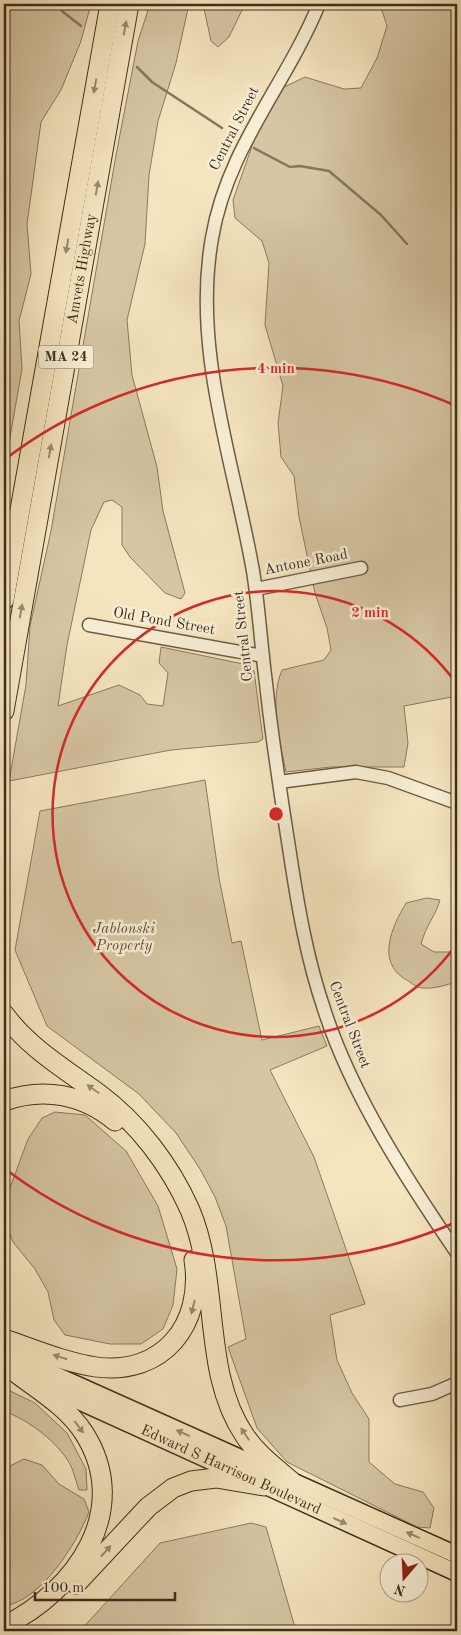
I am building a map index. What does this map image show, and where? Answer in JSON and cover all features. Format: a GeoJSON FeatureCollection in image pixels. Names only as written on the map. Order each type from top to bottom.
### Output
{"type":"FeatureCollection","features":[{"type":"Feature","properties":{"kind":"highway","name":"Amvets Highway"},"geometry":{"type":"LineString","coordinates":[[4,600],[110,4]]}},
{"type":"Feature","properties":{"kind":"highway","name":"Amvets Highway"},"geometry":{"type":"LineString","coordinates":[[4,711],[129,4]]}},
{"type":"Feature","properties":{"kind":"highway"},"geometry":{"type":"LineString","coordinates":[[4,1014],[19,1034],[34,1047],[123,1114],[142,1134],[165,1164],[190,1210],[202,1248],[210,1287],[220,1377],[228,1404],[240,1428],[254,1447],[291,1481]]}},
{"type":"Feature","properties":{"kind":"highway"},"geometry":{"type":"LineString","coordinates":[[4,1101],[24,1094],[68,1097],[101,1111],[120,1126],[139,1147],[169,1191],[189,1240],[196,1282],[194,1304],[183,1331],[166,1349],[144,1362],[121,1367],[97,1367],[81,1364],[4,1339]]}},
{"type":"Feature","properties":{"kind":"highway"},"geometry":{"type":"LineString","coordinates":[[4,1626],[21,1616],[47,1596],[85,1555],[98,1525],[104,1494],[97,1459],[83,1432],[55,1402],[10,1370]]}},
{"type":"Feature","properties":{"kind":"highway"},"geometry":{"type":"LineString","coordinates":[[19,1631],[65,1596],[148,1507],[164,1493],[191,1481],[216,1478],[264,1486]]}},
{"type":"Feature","properties":{"kind":"main road","name":"Edward S Harrison Boulevard"},"geometry":{"type":"LineString","coordinates":[[4,1352],[457,1555]]}},
{"type":"Feature","properties":{"kind":"main road","name":"Edward S Harrison Boulevard"},"geometry":{"type":"LineString","coordinates":[[10,1370],[457,1573]]}},
{"type":"Feature","properties":{"kind":"street","name":"Central Street"},"geometry":{"type":"LineString","coordinates":[[319,4],[235,162],[218,208],[209,256],[206,305],[209,346],[256,589],[279,782],[305,941],[317,988],[332,1032],[350,1074],[374,1119],[457,1253]]}},
{"type":"Feature","properties":{"kind":"street","name":"Antone Road"},"geometry":{"type":"LineString","coordinates":[[256,589],[361,568]]}},
{"type":"Feature","properties":{"kind":"street","name":"Old Pond Street"},"geometry":{"type":"LineString","coordinates":[[89,625],[263,656]]}},
{"type":"Feature","properties":{"kind":"street"},"geometry":{"type":"LineString","coordinates":[[279,782],[356,772],[388,778],[457,803]]}},
{"type":"Feature","properties":{"kind":"street"},"geometry":{"type":"LineString","coordinates":[[400,1400],[432,1394],[457,1383]]}},
{"type":"Feature","properties":{"kind":"green space"},"geometry":{"type":"Polygon","coordinates":[[[4,4],[91,4],[81,41],[61,90],[41,122],[27,224],[31,274],[19,321],[22,369],[4,471],[4,4]]]}},
{"type":"Feature","properties":{"kind":"green space"},"geometry":{"type":"Polygon","coordinates":[[[150,4],[189,4],[176,63],[158,121],[149,175],[145,244],[127,320],[132,375],[157,467],[163,511],[185,593],[181,599],[165,593],[130,557],[122,545],[122,507],[112,500],[104,502],[91,530],[67,645],[58,706],[119,685],[140,695],[147,704],[163,706],[168,673],[159,663],[161,647],[248,665],[254,671],[263,739],[258,742],[171,750],[9,781],[26,685],[30,626],[51,531],[116,155],[138,41],[150,4]]]}},
{"type":"Feature","properties":{"kind":"green space"},"geometry":{"type":"Polygon","coordinates":[[[203,4],[245,4],[229,37],[218,47],[211,41],[203,4]]]}},
{"type":"Feature","properties":{"kind":"green space"},"geometry":{"type":"Polygon","coordinates":[[[380,4],[457,4],[457,696],[404,706],[408,743],[404,767],[331,767],[286,772],[276,708],[278,682],[282,670],[324,660],[331,650],[327,628],[315,593],[299,517],[294,476],[281,457],[278,423],[283,386],[265,325],[269,263],[262,241],[235,218],[233,200],[258,129],[278,90],[305,77],[344,89],[361,88],[377,58],[387,26],[380,4]]]}},
{"type":"Feature","properties":{"kind":"green space","name":"Jablonski Property"},"geometry":{"type":"Polygon","coordinates":[[[205,780],[219,878],[232,943],[241,941],[262,1040],[319,1026],[327,1046],[270,1070],[314,1157],[365,1304],[330,1315],[337,1360],[352,1393],[369,1419],[369,1462],[395,1484],[423,1492],[434,1508],[430,1528],[417,1527],[287,1462],[257,1428],[228,1347],[246,1339],[226,1226],[215,1197],[200,1169],[176,1133],[139,1094],[47,1026],[15,950],[40,811],[205,780]]]}},
{"type":"Feature","properties":{"kind":"green space"},"geometry":{"type":"Polygon","coordinates":[[[427,898],[440,900],[421,944],[434,952],[457,952],[457,982],[420,988],[396,972],[391,963],[389,943],[396,922],[406,903],[427,898]]]}},
{"type":"Feature","properties":{"kind":"green space"},"geometry":{"type":"Polygon","coordinates":[[[55,1112],[85,1115],[126,1151],[158,1206],[177,1269],[173,1305],[163,1329],[141,1344],[110,1344],[65,1335],[54,1320],[48,1292],[35,1269],[13,1242],[4,1218],[10,1188],[28,1139],[42,1118],[55,1112]]]}},
{"type":"Feature","properties":{"kind":"green space"},"geometry":{"type":"Polygon","coordinates":[[[4,1388],[35,1403],[67,1433],[86,1469],[87,1490],[79,1490],[70,1464],[50,1439],[23,1420],[4,1411],[4,1388]]]}},
{"type":"Feature","properties":{"kind":"green space"},"geometry":{"type":"Polygon","coordinates":[[[24,1459],[42,1465],[59,1484],[84,1499],[89,1512],[76,1539],[56,1569],[31,1594],[18,1602],[4,1606],[4,1585],[9,1577],[10,1563],[4,1558],[4,1469],[24,1459]]]}},
{"type":"Feature","properties":{"kind":"green space"},"geometry":{"type":"Polygon","coordinates":[[[251,1523],[266,1527],[296,1631],[80,1631],[160,1543],[251,1523]]]}},
{"type":"Feature","properties":{"kind":"waterway"},"geometry":{"type":"LineString","coordinates":[[62,11],[81,26]]}},
{"type":"Feature","properties":{"kind":"waterway"},"geometry":{"type":"LineString","coordinates":[[137,67],[152,82],[222,128]]}},
{"type":"Feature","properties":{"kind":"waterway"},"geometry":{"type":"LineString","coordinates":[[254,148],[290,167],[300,166],[329,171],[381,215],[407,244]]}}]}
